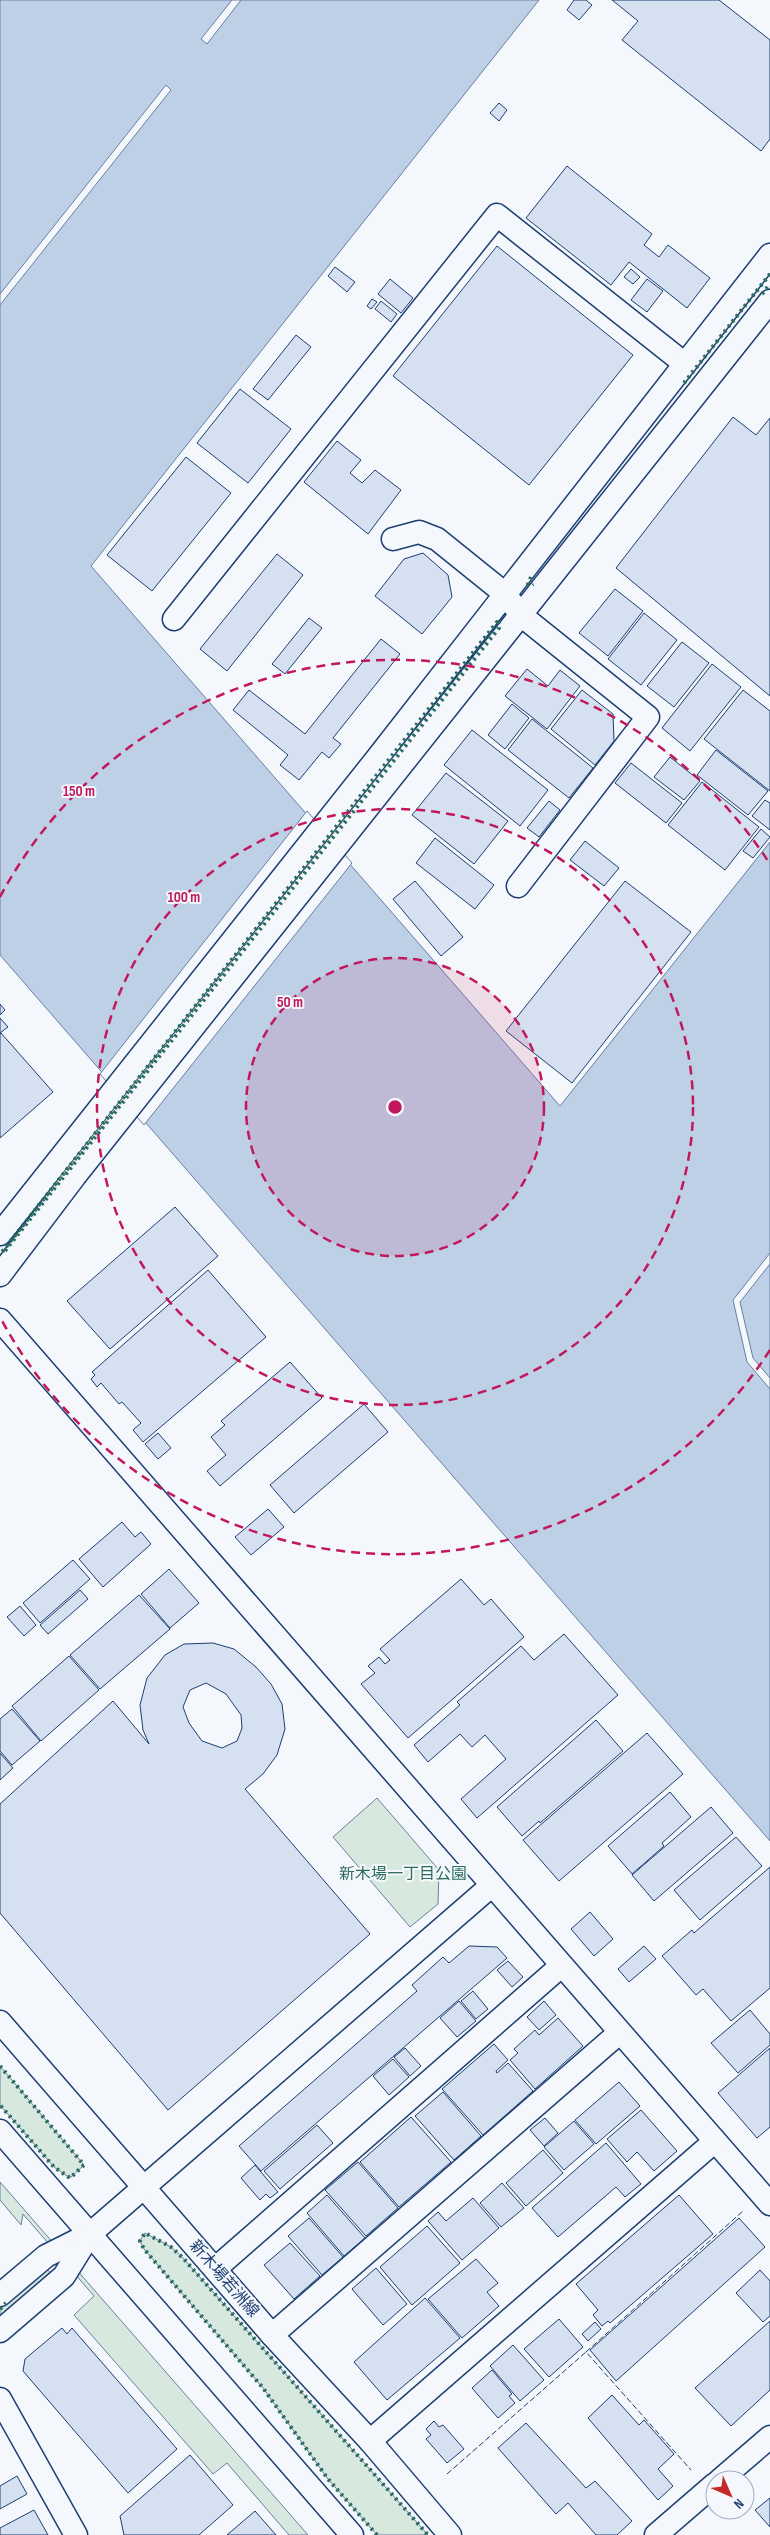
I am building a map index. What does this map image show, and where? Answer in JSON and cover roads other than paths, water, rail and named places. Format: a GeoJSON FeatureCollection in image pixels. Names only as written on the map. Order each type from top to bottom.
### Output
{"type":"FeatureCollection","features":[{"type":"Feature","properties":{"kind":"street"},"geometry":{"type":"LineString","coordinates":[[174,619],[497,215],[685,364]]}},
{"type":"Feature","properties":{"kind":"street"},"geometry":{"type":"LineString","coordinates":[[0,1234],[378,757],[504,593],[770,255]]}},
{"type":"Feature","properties":{"kind":"street"},"geometry":{"type":"LineString","coordinates":[[0,1275],[75,1176],[522,616],[770,301]]}},
{"type":"Feature","properties":{"kind":"street"},"geometry":{"type":"LineString","coordinates":[[393,539],[419,532],[437,539],[504,593],[522,616],[648,717],[518,886]]}},
{"type":"Feature","properties":{"kind":"street"},"geometry":{"type":"LineString","coordinates":[[0,1320],[619,2033],[770,2204]]}},
{"type":"Feature","properties":{"kind":"street"},"geometry":{"type":"LineString","coordinates":[[0,2295],[46,2256],[90,2234],[491,1886]]}},
{"type":"Feature","properties":{"kind":"street"},"geometry":{"type":"LineString","coordinates":[[215,2269],[561,1966]]}},
{"type":"Feature","properties":{"kind":"street","name":"新木場若洲線"},"geometry":{"type":"LineString","coordinates":[[0,2022],[272,2335],[370,2441],[450,2535]]}},
{"type":"Feature","properties":{"kind":"street"},"geometry":{"type":"LineString","coordinates":[[272,2335],[619,2033]]}},
{"type":"Feature","properties":{"kind":"street"},"geometry":{"type":"LineString","coordinates":[[0,2131],[352,2535]]}},
{"type":"Feature","properties":{"kind":"street"},"geometry":{"type":"LineString","coordinates":[[370,2441],[715,2141]]}},
{"type":"Feature","properties":{"kind":"street"},"geometry":{"type":"LineString","coordinates":[[0,2331],[64,2276],[90,2234]]}},
{"type":"Feature","properties":{"kind":"street"},"geometry":{"type":"LineString","coordinates":[[0,2398],[76,2535]]}},
{"type":"Feature","properties":{"kind":"street"},"geometry":{"type":"LineString","coordinates":[[732,2470],[770,2437]]}},
{"type":"Feature","properties":{"kind":"street"},"geometry":{"type":"LineString","coordinates":[[656,2535],[705,2493]]}},
{"type":"Feature","properties":{"kind":"water"},"geometry":{"type":"Polygon","coordinates":[[[0,0],[539,0],[91,566],[560,1106],[770,842],[770,1841],[0,955],[0,0]]]}},
{"type":"Feature","properties":{"kind":"park label","name":"新木場一丁目公園"},"geometry":{"type":"Point","coordinates":[403,1874]}}]}
